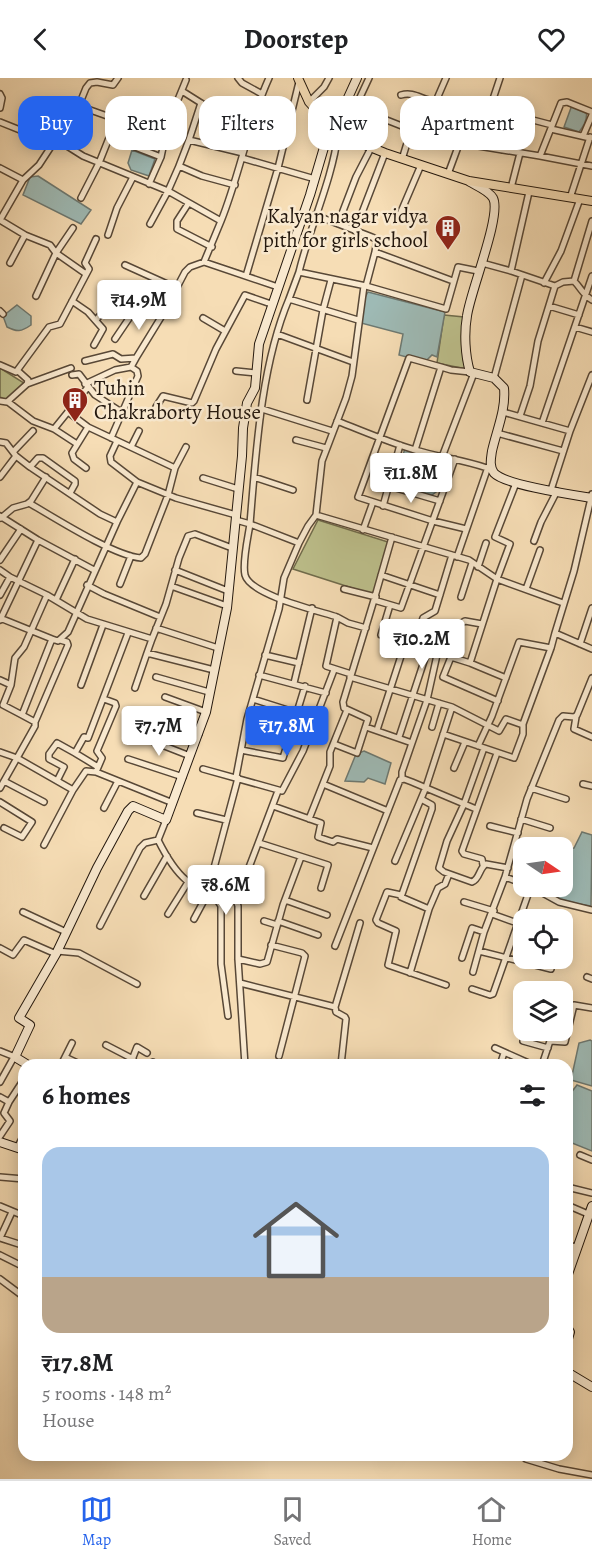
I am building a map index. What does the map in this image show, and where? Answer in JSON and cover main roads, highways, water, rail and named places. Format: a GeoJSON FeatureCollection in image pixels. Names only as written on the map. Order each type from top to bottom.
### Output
{"type":"FeatureCollection","features":[{"type":"Feature","properties":{"kind":"main road"},"geometry":{"type":"LineString","coordinates":[[299,79],[309,102],[330,127],[340,135],[371,148],[469,181],[592,201]]}},
{"type":"Feature","properties":{"kind":"water"},"geometry":{"type":"Polygon","coordinates":[[[572,105],[586,110],[585,122],[579,132],[564,127],[572,105]]]}},
{"type":"Feature","properties":{"kind":"water"},"geometry":{"type":"Polygon","coordinates":[[[132,150],[155,159],[149,176],[131,170],[128,163],[132,150]]]}},
{"type":"Feature","properties":{"kind":"water"},"geometry":{"type":"Polygon","coordinates":[[[38,176],[91,210],[81,224],[23,195],[30,177],[38,176]]]}},
{"type":"Feature","properties":{"kind":"water"},"geometry":{"type":"Polygon","coordinates":[[[368,292],[445,312],[437,357],[432,355],[425,362],[399,355],[403,334],[361,323],[363,301],[368,292]]]}},
{"type":"Feature","properties":{"kind":"water"},"geometry":{"type":"Polygon","coordinates":[[[17,305],[31,316],[31,325],[24,329],[14,330],[7,327],[3,316],[17,305]]]}},
{"type":"Feature","properties":{"kind":"water"},"geometry":{"type":"Polygon","coordinates":[[[405,449],[445,460],[440,489],[432,495],[399,488],[394,479],[405,449]]]}},
{"type":"Feature","properties":{"kind":"water"},"geometry":{"type":"Polygon","coordinates":[[[364,751],[391,763],[385,784],[368,778],[364,782],[345,781],[356,754],[364,751]]]}},
{"type":"Feature","properties":{"kind":"water"},"geometry":{"type":"Polygon","coordinates":[[[582,832],[592,835],[591,906],[552,897],[573,897],[574,848],[582,832]]]}},
{"type":"Feature","properties":{"kind":"water"},"geometry":{"type":"Polygon","coordinates":[[[592,1041],[592,1086],[573,1081],[579,1043],[592,1041]]]}},
{"type":"Feature","properties":{"kind":"water"},"geometry":{"type":"Polygon","coordinates":[[[577,1085],[592,1091],[592,1151],[573,1143],[573,1090],[577,1085]]]}},
{"type":"Feature","properties":{"kind":"place","name":"Kalyan nagar vidya pith for girls school"},"geometry":{"type":"Point","coordinates":[448,251]}},
{"type":"Feature","properties":{"kind":"place","name":"Tuhin Chakraborty House"},"geometry":{"type":"Point","coordinates":[75,423]}}]}
